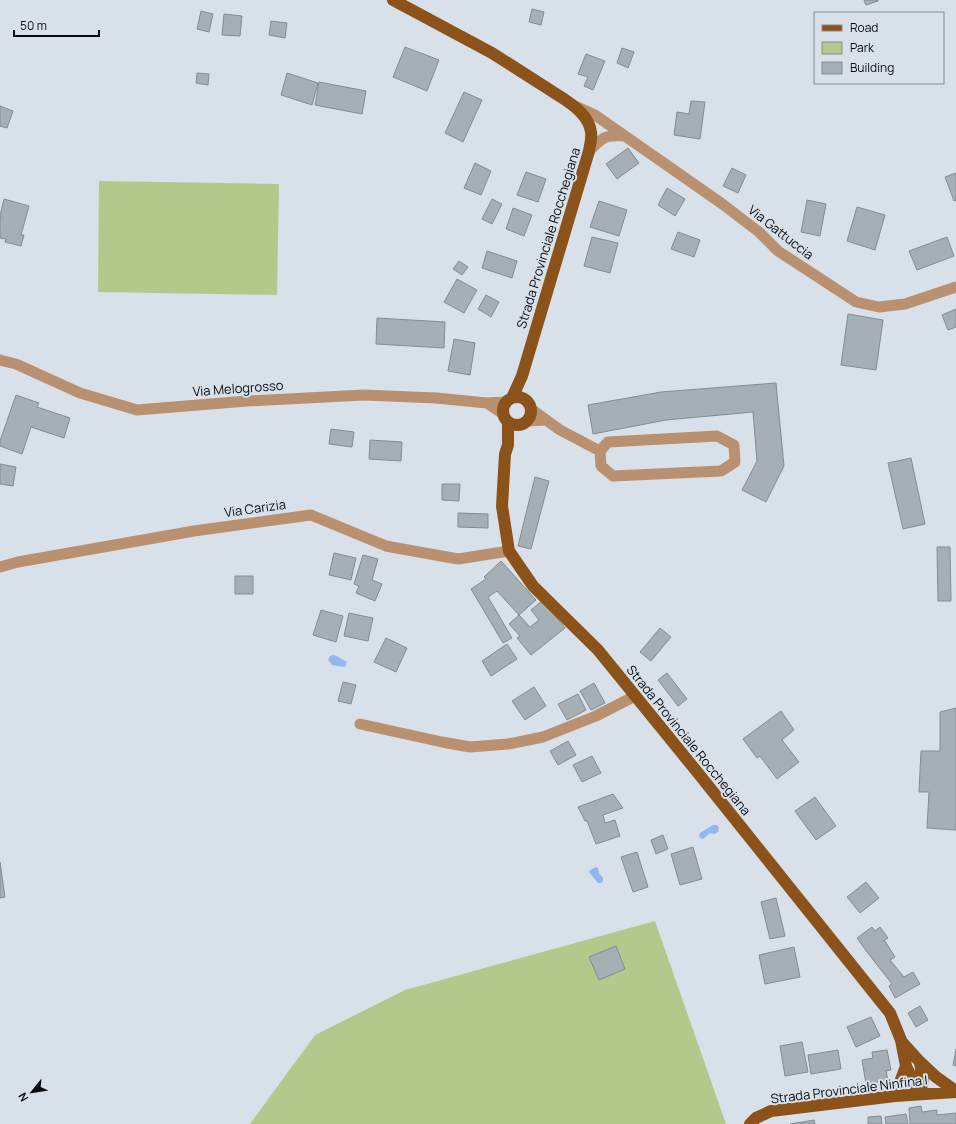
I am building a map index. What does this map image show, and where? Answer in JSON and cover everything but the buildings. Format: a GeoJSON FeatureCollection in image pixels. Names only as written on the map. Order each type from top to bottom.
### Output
{"type":"FeatureCollection","features":[{"type":"Feature","properties":{"kind":"main road"},"geometry":{"type":"LineString","coordinates":[[393,0],[492,54],[574,106],[586,119],[590,129]]}},
{"type":"Feature","properties":{"kind":"main road","name":"Strada Provinciale Rocchegiana"},"geometry":{"type":"LineString","coordinates":[[590,129],[590,151],[522,376],[505,454],[502,506],[508,551],[532,586],[598,650],[742,826],[890,1013],[900,1040],[906,1066],[919,1093]]}},
{"type":"Feature","properties":{"kind":"main road"},"geometry":{"type":"LineString","coordinates":[[514,412],[530,416],[531,409]]}},
{"type":"Feature","properties":{"kind":"main road","name":"Strada Provinciale Rocchegiana"},"geometry":{"type":"LineString","coordinates":[[900,1040],[936,1077],[956,1091]]}},
{"type":"Feature","properties":{"kind":"main road"},"geometry":{"type":"LineString","coordinates":[[919,1093],[923,1082],[920,1062]]}},
{"type":"Feature","properties":{"kind":"main road"},"geometry":{"type":"LineString","coordinates":[[895,1096],[906,1066]]}},
{"type":"Feature","properties":{"kind":"main road","name":"Strada Provinciale Ninfina I"},"geometry":{"type":"LineString","coordinates":[[750,1124],[756,1118],[771,1111],[919,1093],[956,1091]]}},
{"type":"Feature","properties":{"kind":"street","name":"Via Gattuccia"},"geometry":{"type":"LineString","coordinates":[[574,106],[595,115],[610,125],[759,232],[778,251],[856,302],[879,307],[892,306],[905,304],[956,287]]}},
{"type":"Feature","properties":{"kind":"street"},"geometry":{"type":"LineString","coordinates":[[590,129],[604,124],[610,125]]}},
{"type":"Feature","properties":{"kind":"street"},"geometry":{"type":"LineString","coordinates":[[590,151],[602,139],[610,135],[624,136]]}},
{"type":"Feature","properties":{"kind":"street","name":"Via Melogrosso"},"geometry":{"type":"LineString","coordinates":[[0,360],[16,364],[80,393],[137,410],[247,401],[364,395],[436,398],[487,404],[536,420],[546,420]]}},
{"type":"Feature","properties":{"kind":"street"},"geometry":{"type":"LineString","coordinates":[[531,409],[560,430],[600,451]]}},
{"type":"Feature","properties":{"kind":"street"},"geometry":{"type":"LineString","coordinates":[[717,436],[734,445],[735,462],[721,471],[613,476],[601,466],[600,451],[608,442],[717,436]]}},
{"type":"Feature","properties":{"kind":"street","name":"Via Carizia"},"geometry":{"type":"LineString","coordinates":[[0,567],[18,562],[194,531],[311,515],[391,547],[458,559],[508,551]]}},
{"type":"Feature","properties":{"kind":"street"},"geometry":{"type":"LineString","coordinates":[[360,724],[470,747],[508,744],[543,737],[596,716],[635,696]]}},
{"type":"Feature","properties":{"kind":"green space"},"geometry":{"type":"Polygon","coordinates":[[[99,181],[279,184],[277,295],[98,292],[99,181]]]}},
{"type":"Feature","properties":{"kind":"green space"},"geometry":{"type":"Polygon","coordinates":[[[655,921],[726,1124],[250,1124],[315,1035],[405,990],[655,921]]]}},
{"type":"Feature","properties":{"kind":"water"},"geometry":{"type":"Polygon","coordinates":[[[333,655],[347,662],[345,667],[332,665],[328,660],[330,656],[333,655]]]}},
{"type":"Feature","properties":{"kind":"water"},"geometry":{"type":"Polygon","coordinates":[[[713,825],[717,825],[719,828],[718,832],[714,834],[710,833],[703,839],[700,838],[700,833],[713,825]]]}},
{"type":"Feature","properties":{"kind":"water"},"geometry":{"type":"Polygon","coordinates":[[[596,867],[603,878],[601,883],[598,883],[589,872],[596,867]]]}}]}
